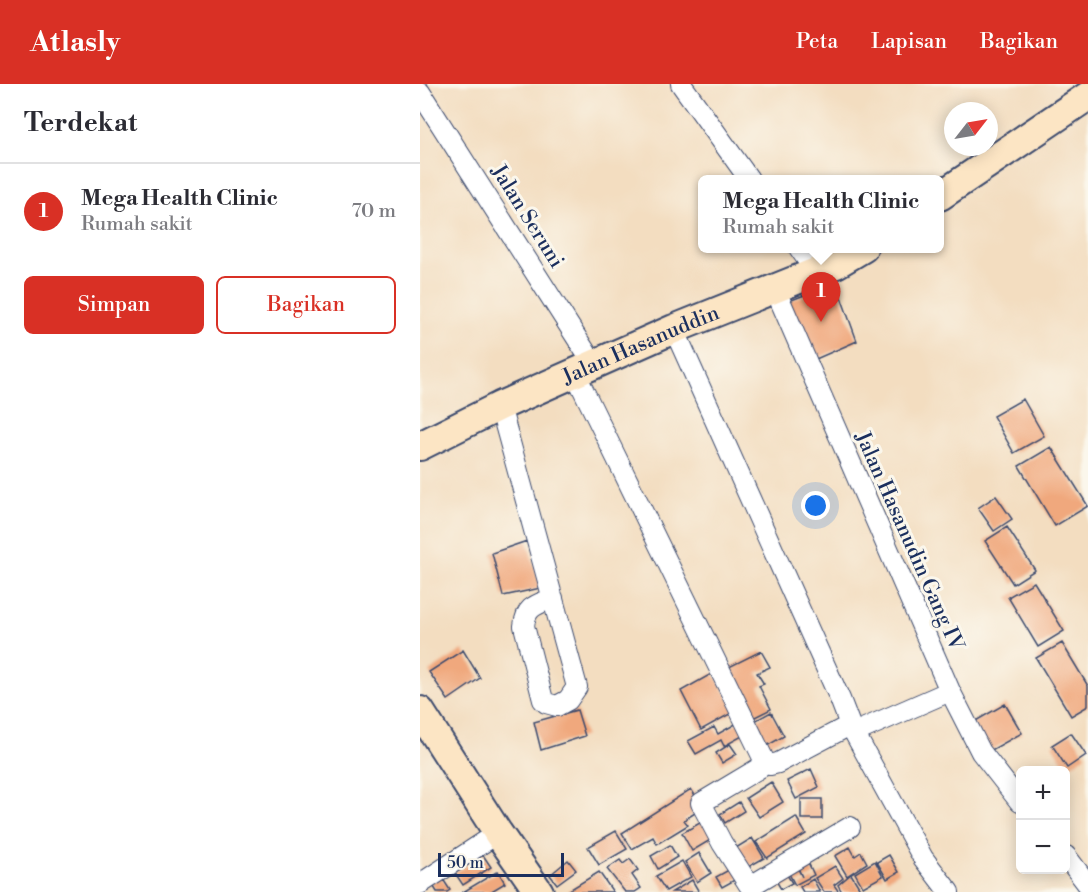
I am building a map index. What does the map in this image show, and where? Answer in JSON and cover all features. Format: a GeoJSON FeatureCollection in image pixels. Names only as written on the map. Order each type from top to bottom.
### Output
{"type":"FeatureCollection","features":[{"type":"Feature","properties":{"kind":"main road"},"geometry":{"type":"LineString","coordinates":[[944,193],[1088,96]]}},
{"type":"Feature","properties":{"kind":"main road","name":"Jalan Hasanuddin"},"geometry":{"type":"LineString","coordinates":[[420,446],[500,406],[674,329],[816,272],[855,253]]}},
{"type":"Feature","properties":{"kind":"main road"},"geometry":{"type":"LineString","coordinates":[[420,711],[498,833],[539,892]]}},
{"type":"Feature","properties":{"kind":"street"},"geometry":{"type":"LineString","coordinates":[[681,84],[745,175]]}},
{"type":"Feature","properties":{"kind":"street","name":"Jalan Seruni"},"geometry":{"type":"LineString","coordinates":[[420,92],[426,113],[584,369],[766,764]]}},
{"type":"Feature","properties":{"kind":"street"},"geometry":{"type":"LineString","coordinates":[[802,253],[816,272]]}},
{"type":"Feature","properties":{"kind":"street","name":"Jalan Hasanudin Gang IV"},"geometry":{"type":"LineString","coordinates":[[775,289],[950,691],[981,752],[1016,797]]}},
{"type":"Feature","properties":{"kind":"street"},"geometry":{"type":"LineString","coordinates":[[674,329],[853,729],[923,858],[949,892]]}},
{"type":"Feature","properties":{"kind":"street"},"geometry":{"type":"LineString","coordinates":[[500,406],[553,598],[577,687],[568,700],[557,705],[546,703],[543,700],[525,626],[525,615],[531,607],[553,598]]}},
{"type":"Feature","properties":{"kind":"street"},"geometry":{"type":"LineString","coordinates":[[850,827],[749,885],[722,843],[701,803],[766,764],[778,764],[853,729],[950,691]]}},
{"type":"Feature","properties":{"kind":"street"},"geometry":{"type":"LineString","coordinates":[[420,884],[498,833]]}},
{"type":"Feature","properties":{"kind":"street"},"geometry":{"type":"LineString","coordinates":[[1070,862],[1088,885]]}},
{"type":"Feature","properties":{"kind":"building"},"geometry":{"type":"Polygon","coordinates":[[[836,283],[857,341],[809,362],[784,303],[836,283]]]}},
{"type":"Feature","properties":{"kind":"building"},"geometry":{"type":"Polygon","coordinates":[[[1023,399],[1044,436],[1014,453],[993,416],[1023,399]]]}},
{"type":"Feature","properties":{"kind":"building"},"geometry":{"type":"Polygon","coordinates":[[[1051,447],[1088,506],[1055,526],[1019,466],[1051,447]]]}},
{"type":"Feature","properties":{"kind":"building"},"geometry":{"type":"Polygon","coordinates":[[[996,496],[1012,519],[994,531],[978,508],[996,496]]]}},
{"type":"Feature","properties":{"kind":"building"},"geometry":{"type":"Polygon","coordinates":[[[1007,527],[1035,570],[1013,584],[985,541],[1007,527]]]}},
{"type":"Feature","properties":{"kind":"building"},"geometry":{"type":"Polygon","coordinates":[[[527,541],[541,588],[503,596],[492,553],[527,541]]]}},
{"type":"Feature","properties":{"kind":"building"},"geometry":{"type":"Polygon","coordinates":[[[1034,582],[1064,631],[1038,647],[1008,597],[1034,582]]]}},
{"type":"Feature","properties":{"kind":"building"},"geometry":{"type":"Polygon","coordinates":[[[1062,643],[1088,686],[1088,706],[1071,716],[1036,658],[1062,643]]]}},
{"type":"Feature","properties":{"kind":"building"},"geometry":{"type":"Polygon","coordinates":[[[463,650],[480,678],[448,700],[429,672],[463,650]]]}},
{"type":"Feature","properties":{"kind":"building"},"geometry":{"type":"Polygon","coordinates":[[[761,651],[770,667],[757,673],[764,684],[759,686],[771,709],[751,719],[727,668],[761,651]]]}},
{"type":"Feature","properties":{"kind":"building"},"geometry":{"type":"Polygon","coordinates":[[[713,673],[737,710],[701,730],[681,691],[713,673]]]}},
{"type":"Feature","properties":{"kind":"building"},"geometry":{"type":"Polygon","coordinates":[[[1005,704],[1022,733],[988,752],[972,723],[1005,704]]]}},
{"type":"Feature","properties":{"kind":"building"},"geometry":{"type":"Polygon","coordinates":[[[577,710],[585,736],[541,750],[534,722],[577,710]]]}},
{"type":"Feature","properties":{"kind":"building"},"geometry":{"type":"Polygon","coordinates":[[[771,712],[784,736],[765,747],[751,723],[771,712]]]}},
{"type":"Feature","properties":{"kind":"building"},"geometry":{"type":"Polygon","coordinates":[[[739,722],[746,734],[724,746],[721,740],[696,754],[688,741],[714,727],[718,734],[739,722]]]}},
{"type":"Feature","properties":{"kind":"building"},"geometry":{"type":"Polygon","coordinates":[[[1071,733],[1086,755],[1070,766],[1066,766],[1052,745],[1071,733]]]}},
{"type":"Feature","properties":{"kind":"building"},"geometry":{"type":"Polygon","coordinates":[[[730,744],[737,754],[722,763],[716,753],[730,744]]]}},
{"type":"Feature","properties":{"kind":"building"},"geometry":{"type":"Polygon","coordinates":[[[811,769],[819,787],[796,799],[787,781],[811,769]]]}},
{"type":"Feature","properties":{"kind":"building"},"geometry":{"type":"Polygon","coordinates":[[[771,782],[783,802],[759,817],[746,798],[771,782]]]}},
{"type":"Feature","properties":{"kind":"building"},"geometry":{"type":"Polygon","coordinates":[[[691,789],[703,808],[684,820],[688,825],[657,844],[653,837],[632,849],[622,833],[691,789]]]}},
{"type":"Feature","properties":{"kind":"building"},"geometry":{"type":"Polygon","coordinates":[[[801,799],[822,799],[822,819],[801,819],[801,799]]]}},
{"type":"Feature","properties":{"kind":"building"},"geometry":{"type":"Polygon","coordinates":[[[739,802],[744,811],[725,823],[720,814],[739,802]]]}},
{"type":"Feature","properties":{"kind":"building"},"geometry":{"type":"Polygon","coordinates":[[[796,817],[806,834],[767,858],[756,842],[796,817]]]}},
{"type":"Feature","properties":{"kind":"building"},"geometry":{"type":"Polygon","coordinates":[[[707,819],[717,836],[692,851],[682,833],[707,819]]]}},
{"type":"Feature","properties":{"kind":"building"},"geometry":{"type":"Polygon","coordinates":[[[616,831],[627,849],[599,865],[588,847],[616,831]]]}},
{"type":"Feature","properties":{"kind":"building"},"geometry":{"type":"Polygon","coordinates":[[[752,838],[764,858],[743,870],[731,851],[752,838]]]}},
{"type":"Feature","properties":{"kind":"building"},"geometry":{"type":"Polygon","coordinates":[[[670,845],[677,857],[658,869],[651,856],[670,845]]]}},
{"type":"Feature","properties":{"kind":"building"},"geometry":{"type":"Polygon","coordinates":[[[850,847],[855,856],[861,852],[867,863],[847,876],[835,856],[850,847]]]}},
{"type":"Feature","properties":{"kind":"building"},"geometry":{"type":"Polygon","coordinates":[[[699,853],[711,873],[697,882],[685,862],[699,853]]]}},
{"type":"Feature","properties":{"kind":"building"},"geometry":{"type":"Polygon","coordinates":[[[483,855],[491,867],[463,885],[455,873],[483,855]]]}},
{"type":"Feature","properties":{"kind":"building"},"geometry":{"type":"Polygon","coordinates":[[[889,855],[899,872],[887,879],[877,862],[889,855]]]}},
{"type":"Feature","properties":{"kind":"building"},"geometry":{"type":"Polygon","coordinates":[[[806,858],[814,875],[795,885],[785,866],[794,861],[802,877],[796,863],[806,858]]]}},
{"type":"Feature","properties":{"kind":"building"},"geometry":{"type":"Polygon","coordinates":[[[630,859],[638,870],[632,875],[641,888],[635,892],[625,892],[607,869],[620,860],[623,864],[630,859]]]}},
{"type":"Feature","properties":{"kind":"building"},"geometry":{"type":"Polygon","coordinates":[[[568,860],[576,870],[557,884],[550,875],[568,860]]]}},
{"type":"Feature","properties":{"kind":"building"},"geometry":{"type":"Polygon","coordinates":[[[682,861],[691,877],[666,891],[656,876],[682,861]]]}},
{"type":"Feature","properties":{"kind":"building"},"geometry":{"type":"Polygon","coordinates":[[[875,861],[883,876],[863,887],[855,873],[875,861]]]}},
{"type":"Feature","properties":{"kind":"building"},"geometry":{"type":"Polygon","coordinates":[[[736,866],[742,876],[722,887],[716,877],[736,866]]]}},
{"type":"Feature","properties":{"kind":"building"},"geometry":{"type":"Polygon","coordinates":[[[835,866],[843,878],[834,885],[839,892],[824,892],[815,878],[835,866]]]}},
{"type":"Feature","properties":{"kind":"building"},"geometry":{"type":"Polygon","coordinates":[[[783,868],[792,883],[781,889],[772,874],[783,868]]]}},
{"type":"Feature","properties":{"kind":"building"},"geometry":{"type":"Polygon","coordinates":[[[498,871],[505,883],[490,892],[463,892],[498,871]]]}},
{"type":"Feature","properties":{"kind":"building"},"geometry":{"type":"Polygon","coordinates":[[[599,872],[613,892],[566,892],[599,872]]]}},
{"type":"Feature","properties":{"kind":"building"},"geometry":{"type":"Polygon","coordinates":[[[439,873],[450,890],[447,892],[437,892],[429,879],[439,873]]]}},
{"type":"Feature","properties":{"kind":"building"},"geometry":{"type":"Polygon","coordinates":[[[851,874],[862,892],[842,892],[838,885],[851,874]]]}},
{"type":"Feature","properties":{"kind":"building"},"geometry":{"type":"Polygon","coordinates":[[[813,879],[820,892],[803,892],[800,887],[813,879]]]}},
{"type":"Feature","properties":{"kind":"building"},"geometry":{"type":"Polygon","coordinates":[[[692,880],[699,892],[672,892],[692,880]]]}},
{"type":"Feature","properties":{"kind":"place","name":"Mega Health Clinic"},"geometry":{"type":"Point","coordinates":[821,322]}}]}
